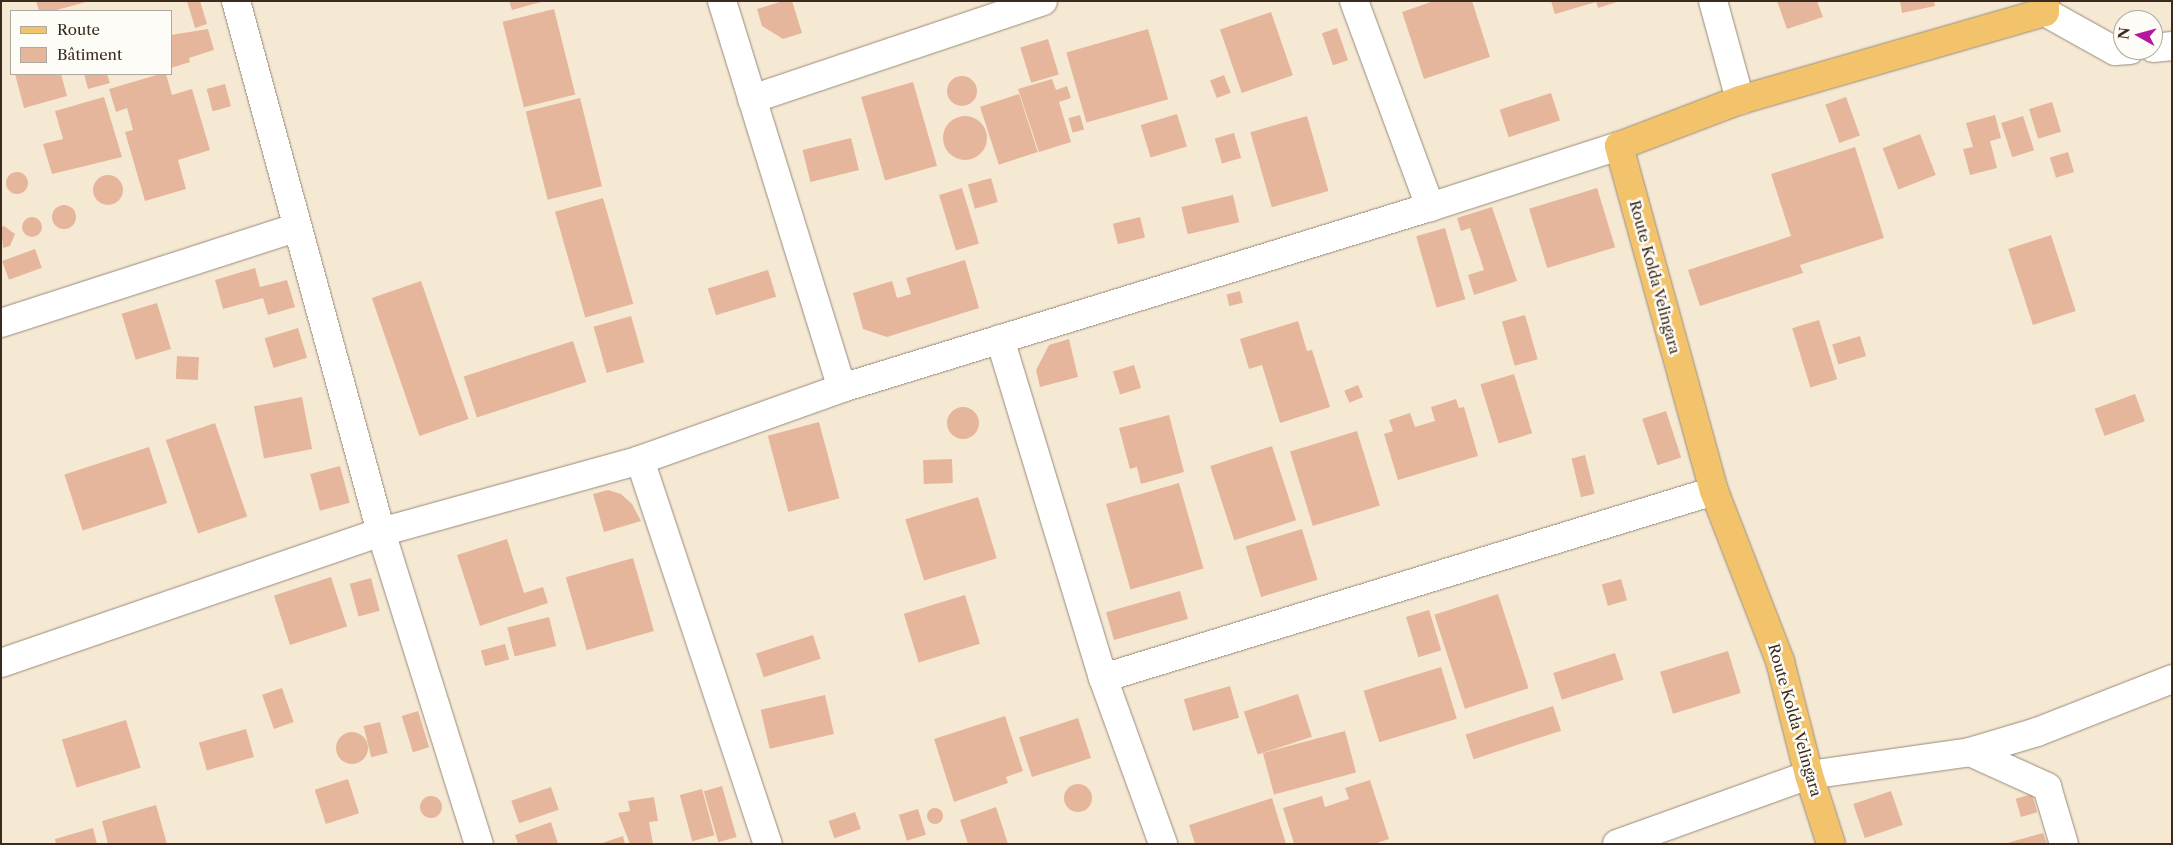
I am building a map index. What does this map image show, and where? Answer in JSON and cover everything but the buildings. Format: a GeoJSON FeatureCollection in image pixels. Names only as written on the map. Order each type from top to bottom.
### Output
{"type":"FeatureCollection","features":[{"type":"Feature","properties":{"kind":"main road"},"geometry":{"type":"LineString","coordinates":[[1619,146],[1740,100],[2045,7]]}},
{"type":"Feature","properties":{"kind":"main road","name":"Route Kolda Velingara"},"geometry":{"type":"LineString","coordinates":[[1619,146],[1714,491],[1780,661],[1809,775],[1830,844]]}},
{"type":"Feature","properties":{"kind":"street"},"geometry":{"type":"LineString","coordinates":[[236,1],[296,228],[381,532],[479,844]]}},
{"type":"Feature","properties":{"kind":"street"},"geometry":{"type":"LineString","coordinates":[[722,1],[842,388]]}},
{"type":"Feature","properties":{"kind":"street"},"geometry":{"type":"LineString","coordinates":[[752,99],[1043,1]]}},
{"type":"Feature","properties":{"kind":"street"},"geometry":{"type":"LineString","coordinates":[[1354,1],[1430,208]]}},
{"type":"Feature","properties":{"kind":"street"},"geometry":{"type":"LineString","coordinates":[[1713,1],[1740,100]]}},
{"type":"Feature","properties":{"kind":"street"},"geometry":{"type":"LineString","coordinates":[[2045,7],[2113,51]]}},
{"type":"Feature","properties":{"kind":"street"},"geometry":{"type":"LineString","coordinates":[[1,663],[381,532],[640,460],[842,388],[1430,208],[1619,146]]}},
{"type":"Feature","properties":{"kind":"street"},"geometry":{"type":"LineString","coordinates":[[1,323],[296,228]]}},
{"type":"Feature","properties":{"kind":"street"},"geometry":{"type":"LineString","coordinates":[[1000,339],[1104,678],[1163,844]]}},
{"type":"Feature","properties":{"kind":"street"},"geometry":{"type":"LineString","coordinates":[[640,460],[768,844]]}},
{"type":"Feature","properties":{"kind":"street"},"geometry":{"type":"LineString","coordinates":[[1104,678],[1714,491]]}},
{"type":"Feature","properties":{"kind":"street"},"geometry":{"type":"LineString","coordinates":[[1617,844],[1809,775],[1970,752],[2037,732],[2172,679]]}},
{"type":"Feature","properties":{"kind":"street"},"geometry":{"type":"LineString","coordinates":[[1970,752],[2047,787],[2064,844]]}}]}
